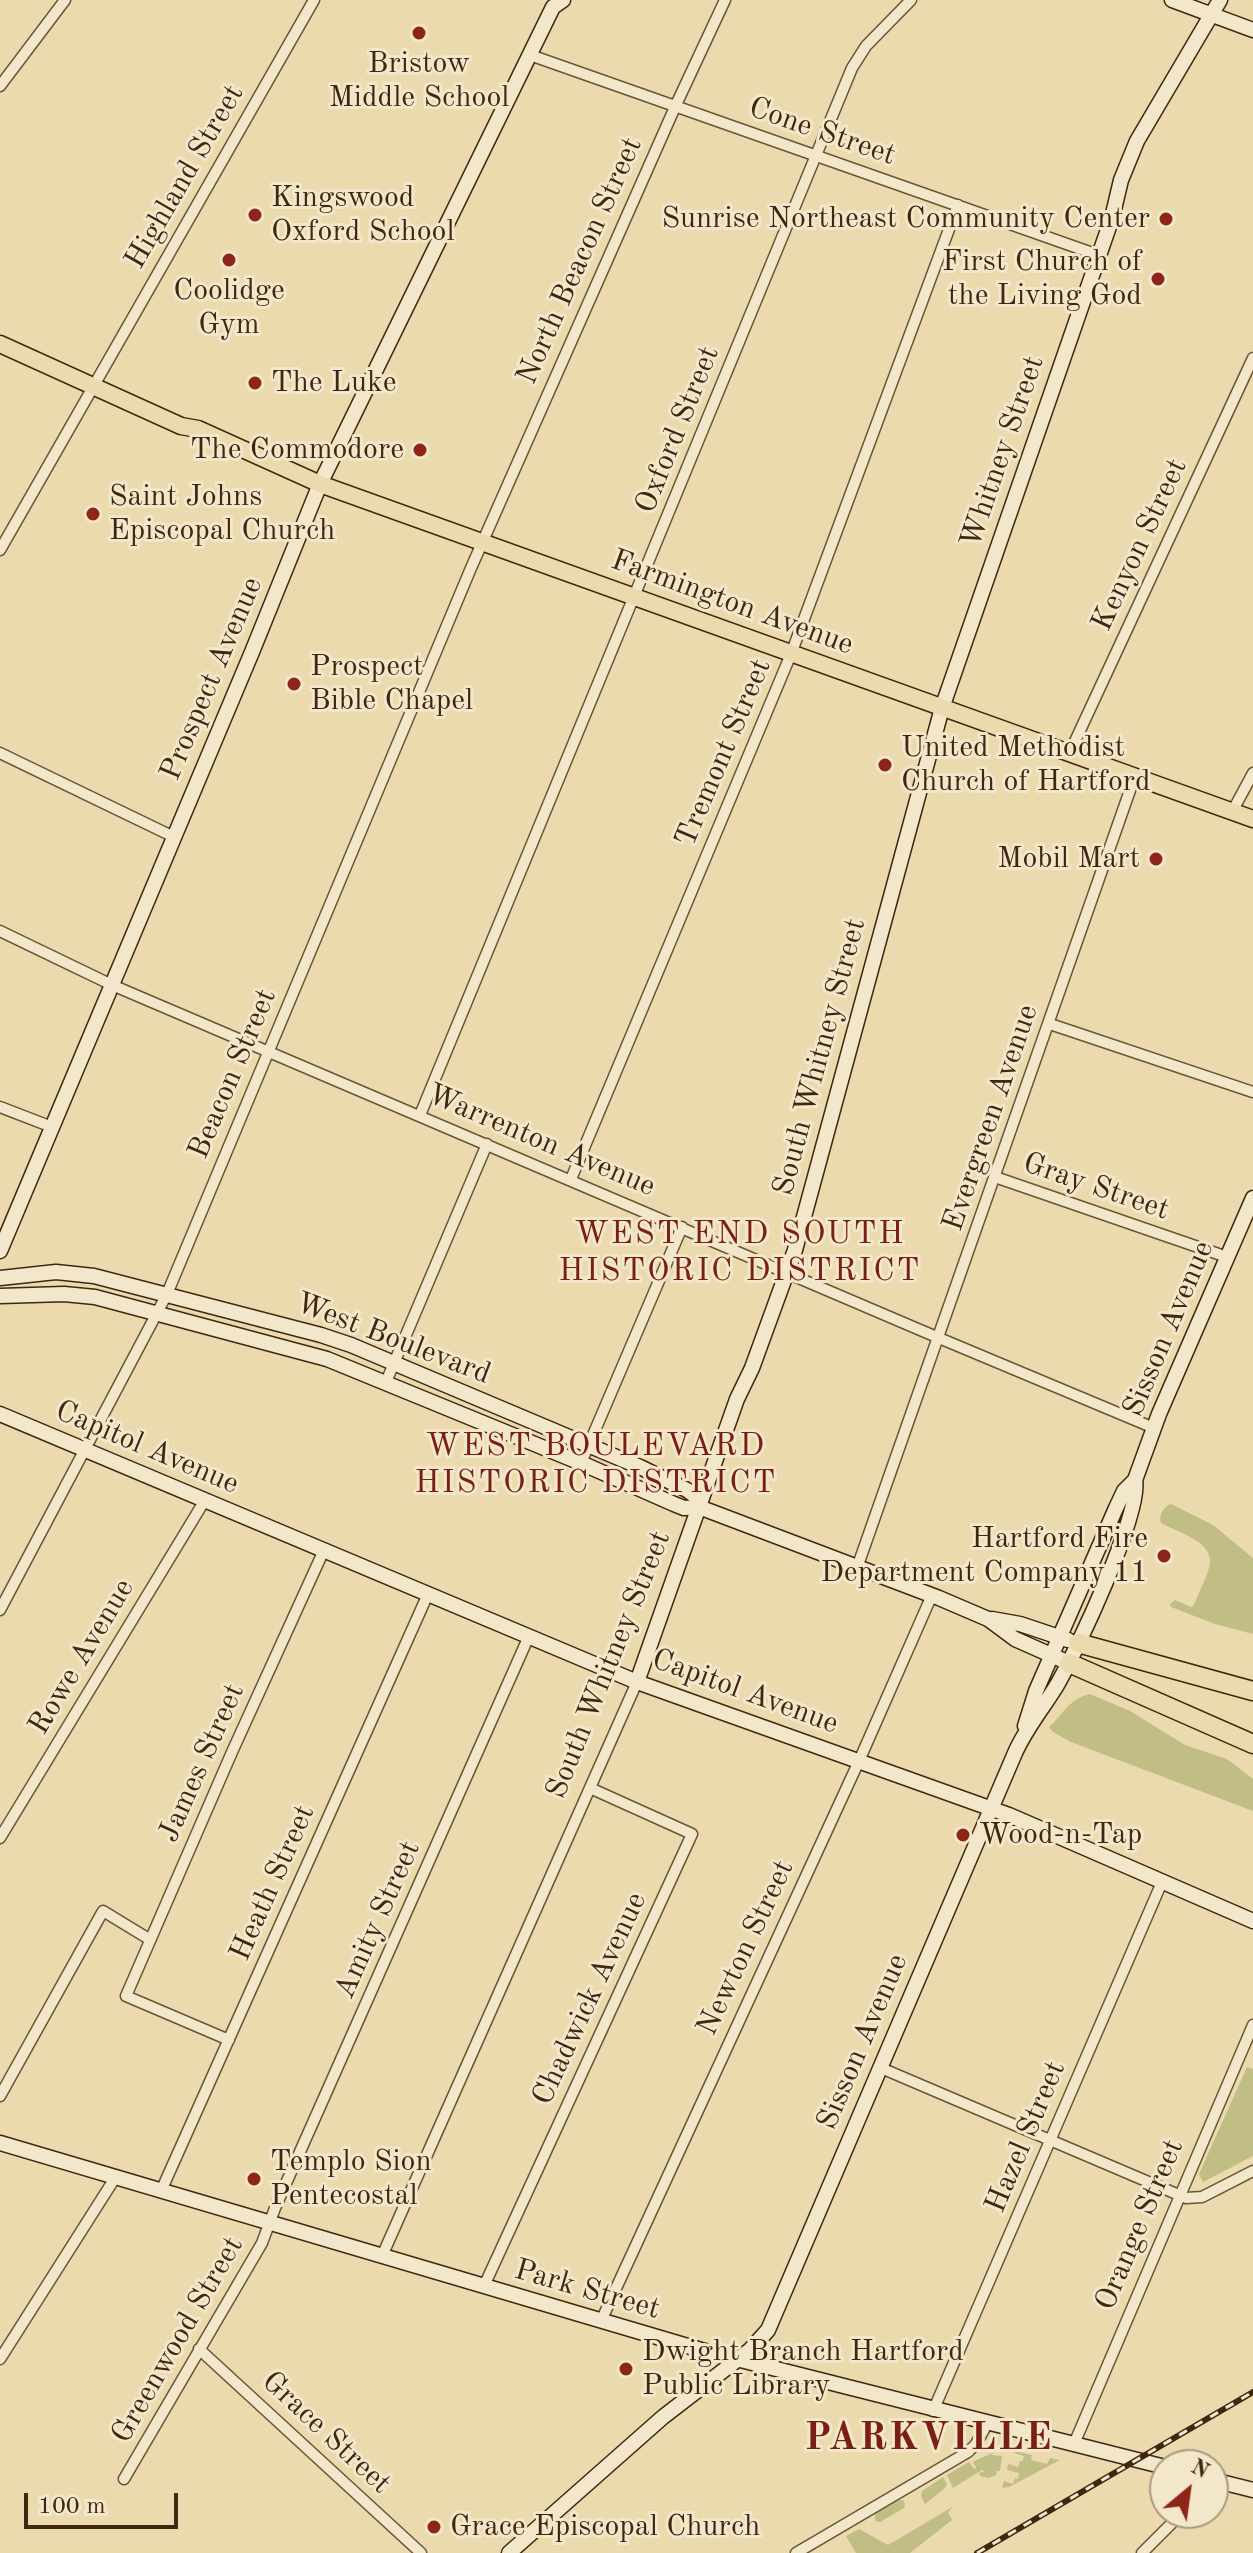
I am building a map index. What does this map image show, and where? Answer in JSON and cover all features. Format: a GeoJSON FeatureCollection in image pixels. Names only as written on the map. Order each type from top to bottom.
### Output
{"type":"FeatureCollection","features":[{"type":"Feature","properties":{"kind":"highway"},"geometry":{"type":"LineString","coordinates":[[1069,1640],[1253,1691]]}},
{"type":"Feature","properties":{"kind":"highway"},"geometry":{"type":"LineString","coordinates":[[1060,1660],[1253,1744]]}},
{"type":"Feature","properties":{"kind":"main road"},"geometry":{"type":"LineString","coordinates":[[1172,0],[1253,30]]}},
{"type":"Feature","properties":{"kind":"main road","name":"Whitney Street"},"geometry":{"type":"LineString","coordinates":[[942,708],[1130,154],[1220,0]]}},
{"type":"Feature","properties":{"kind":"main road","name":"Prospect Avenue"},"geometry":{"type":"LineString","coordinates":[[0,1251],[320,484],[556,2]]}},
{"type":"Feature","properties":{"kind":"main road","name":"Farmington Avenue"},"geometry":{"type":"LineString","coordinates":[[0,334],[181,426],[198,429],[320,484],[1253,819]]}},
{"type":"Feature","properties":{"kind":"main road","name":"Farmington Avenue"},"geometry":{"type":"LineString","coordinates":[[0,344],[96,382]]}},
{"type":"Feature","properties":{"kind":"main road","name":"South Whitney Street"},"geometry":{"type":"LineString","coordinates":[[637,1682],[737,1399],[752,1368],[787,1272],[942,708]]}},
{"type":"Feature","properties":{"kind":"main road","name":"Sisson Avenue"},"geometry":{"type":"LineString","coordinates":[[509,2553],[663,2417],[762,2338],[773,2322],[1023,1734],[1122,1536],[1136,1496],[1135,1480],[1154,1428],[1253,1198]]}},
{"type":"Feature","properties":{"kind":"main road","name":"West Boulevard"},"geometry":{"type":"LineString","coordinates":[[0,1278],[56,1272],[80,1273],[283,1324],[351,1345],[687,1490],[695,1496],[699,1507]]}},
{"type":"Feature","properties":{"kind":"main road","name":"West Boulevard"},"geometry":{"type":"LineString","coordinates":[[0,1296],[77,1294],[327,1359],[684,1508],[699,1507],[932,1595],[988,1619],[1015,1639],[1060,1660]]}},
{"type":"Feature","properties":{"kind":"main road"},"geometry":{"type":"LineString","coordinates":[[277,1344],[283,1324]]}},
{"type":"Feature","properties":{"kind":"main road","name":"Capitol Avenue"},"geometry":{"type":"LineString","coordinates":[[0,1414],[637,1682],[992,1808],[1253,1921]]}},
{"type":"Feature","properties":{"kind":"main road","name":"Sisson Avenue"},"geometry":{"type":"LineString","coordinates":[[1069,1640],[1106,1530],[1124,1491],[1135,1480]]}},
{"type":"Feature","properties":{"kind":"main road"},"geometry":{"type":"LineString","coordinates":[[1106,1530],[1122,1536]]}},
{"type":"Feature","properties":{"kind":"main road","name":"West Boulevard"},"geometry":{"type":"LineString","coordinates":[[988,1619],[1020,1624],[1069,1640]]}},
{"type":"Feature","properties":{"kind":"main road","name":"Park Street"},"geometry":{"type":"LineString","coordinates":[[0,2143],[736,2360],[1149,2463]]}},
{"type":"Feature","properties":{"kind":"main road"},"geometry":{"type":"LineString","coordinates":[[1229,2484],[1253,2490]]}},
{"type":"Feature","properties":{"kind":"street"},"geometry":{"type":"LineString","coordinates":[[0,86],[65,0]]}},
{"type":"Feature","properties":{"kind":"street","name":"Highland Street"},"geometry":{"type":"LineString","coordinates":[[0,550],[314,0]]}},
{"type":"Feature","properties":{"kind":"street","name":"North Beacon Street"},"geometry":{"type":"LineString","coordinates":[[482,543],[725,0]]}},
{"type":"Feature","properties":{"kind":"street","name":"Oxford Street"},"geometry":{"type":"LineString","coordinates":[[420,1115],[858,56],[911,0]]}},
{"type":"Feature","properties":{"kind":"street","name":"Cone Street"},"geometry":{"type":"LineString","coordinates":[[530,55],[1098,255]]}},
{"type":"Feature","properties":{"kind":"street","name":"Tremont Street"},"geometry":{"type":"LineString","coordinates":[[571,1179],[791,654],[958,205]]}},
{"type":"Feature","properties":{"kind":"street","name":"Kenyon Street"},"geometry":{"type":"LineString","coordinates":[[1070,752],[1253,358]]}},
{"type":"Feature","properties":{"kind":"street","name":"Beacon Street"},"geometry":{"type":"LineString","coordinates":[[0,1610],[167,1294],[482,543]]}},
{"type":"Feature","properties":{"kind":"street"},"geometry":{"type":"LineString","coordinates":[[0,753],[174,837]]}},
{"type":"Feature","properties":{"kind":"street"},"geometry":{"type":"LineString","coordinates":[[1232,812],[1253,773]]}},
{"type":"Feature","properties":{"kind":"street","name":"Evergreen Avenue"},"geometry":{"type":"LineString","coordinates":[[858,1565],[1135,776]]}},
{"type":"Feature","properties":{"kind":"street","name":"Warrenton Avenue"},"geometry":{"type":"LineString","coordinates":[[0,931],[112,985],[1154,1428]]}},
{"type":"Feature","properties":{"kind":"street"},"geometry":{"type":"LineString","coordinates":[[1050,1024],[1253,1092]]}},
{"type":"Feature","properties":{"kind":"street"},"geometry":{"type":"LineString","coordinates":[[0,1107],[52,1127]]}},
{"type":"Feature","properties":{"kind":"street"},"geometry":{"type":"LineString","coordinates":[[386,1382],[487,1144]]}},
{"type":"Feature","properties":{"kind":"street","name":"Gray Street"},"geometry":{"type":"LineString","coordinates":[[995,1177],[1227,1257]]}},
{"type":"Feature","properties":{"kind":"street"},"geometry":{"type":"LineString","coordinates":[[581,1463],[682,1227]]}},
{"type":"Feature","properties":{"kind":"street","name":"Rowe Avenue"},"geometry":{"type":"LineString","coordinates":[[0,1838],[205,1500]]}},
{"type":"Feature","properties":{"kind":"street","name":"James Street"},"geometry":{"type":"LineString","coordinates":[[229,2040],[126,1996],[324,1550]]}},
{"type":"Feature","properties":{"kind":"street","name":"Heath Street"},"geometry":{"type":"LineString","coordinates":[[161,2191],[428,1594]]}},
{"type":"Feature","properties":{"kind":"street","name":"Newton Street"},"geometry":{"type":"LineString","coordinates":[[601,2321],[859,1761],[932,1595]]}},
{"type":"Feature","properties":{"kind":"street","name":"Amity Street"},"geometry":{"type":"LineString","coordinates":[[270,2223],[529,1636]]}},
{"type":"Feature","properties":{"kind":"street","name":"South Whitney Street"},"geometry":{"type":"LineString","coordinates":[[382,2256],[637,1682]]}},
{"type":"Feature","properties":{"kind":"street","name":"Chadwick Avenue"},"geometry":{"type":"LineString","coordinates":[[484,2286],[692,1834],[590,1788]]}},
{"type":"Feature","properties":{"kind":"street","name":"Hazel Street"},"geometry":{"type":"LineString","coordinates":[[933,2411],[1162,1882]]}},
{"type":"Feature","properties":{"kind":"street"},"geometry":{"type":"LineString","coordinates":[[0,2096],[103,1911],[149,1939]]}},
{"type":"Feature","properties":{"kind":"street","name":"Orange Street"},"geometry":{"type":"LineString","coordinates":[[1074,2444],[1253,2025]]}},
{"type":"Feature","properties":{"kind":"street"},"geometry":{"type":"LineString","coordinates":[[881,2068],[1193,2199],[1253,2171]]}},
{"type":"Feature","properties":{"kind":"street"},"geometry":{"type":"LineString","coordinates":[[0,2359],[115,2178]]}},
{"type":"Feature","properties":{"kind":"street","name":"Greenwood Street"},"geometry":{"type":"LineString","coordinates":[[124,2479],[262,2243],[270,2223]]}},
{"type":"Feature","properties":{"kind":"street","name":"Grace Street"},"geometry":{"type":"LineString","coordinates":[[199,2349],[421,2553]]}},
{"type":"Feature","properties":{"kind":"street"},"geometry":{"type":"LineString","coordinates":[[796,2553],[968,2452],[987,2424]]}},
{"type":"Feature","properties":{"kind":"street"},"geometry":{"type":"LineString","coordinates":[[1142,2553],[1166,2529]]}},
{"type":"Feature","properties":{"kind":"shaded area"},"geometry":{"type":"Polygon","coordinates":[[[1171,1504],[1213,1525],[1253,1558],[1253,1634],[1171,1607],[1175,1600],[1191,1607],[1194,1605],[1210,1562],[1209,1554],[1199,1542],[1161,1523],[1162,1512],[1171,1504]]]}},
{"type":"Feature","properties":{"kind":"shaded area"},"geometry":{"type":"Polygon","coordinates":[[[1090,1694],[1130,1711],[1185,1745],[1227,1759],[1253,1779],[1253,1811],[1071,1742],[1053,1732],[1049,1727],[1066,1708],[1090,1694]]]}},
{"type":"Feature","properties":{"kind":"shaded area"},"geometry":{"type":"Polygon","coordinates":[[[1247,2067],[1253,2069],[1253,2156],[1203,2182],[1199,2174],[1247,2067]]]}},
{"type":"Feature","properties":{"kind":"shaded area"},"geometry":{"type":"Polygon","coordinates":[[[1014,2451],[1032,2455],[1031,2460],[1047,2464],[1050,2458],[1060,2460],[1009,2487],[1002,2488],[1004,2481],[1013,2484],[1015,2478],[1018,2479],[1019,2473],[1007,2470],[1008,2464],[1018,2467],[1023,2461],[1024,2456],[1014,2451]]]}},
{"type":"Feature","properties":{"kind":"shaded area"},"geometry":{"type":"Polygon","coordinates":[[[995,2452],[991,2455],[1002,2456],[997,2475],[988,2478],[980,2476],[979,2473],[985,2471],[982,2470],[953,2488],[947,2475],[969,2462],[975,2470],[974,2461],[995,2452]]]}},
{"type":"Feature","properties":{"kind":"shaded area"},"geometry":{"type":"Polygon","coordinates":[[[943,2477],[947,2484],[945,2488],[925,2504],[922,2491],[943,2477]]]}},
{"type":"Feature","properties":{"kind":"shaded area"},"geometry":{"type":"Polygon","coordinates":[[[903,2500],[904,2508],[880,2522],[875,2521],[875,2514],[903,2500]]]}},
{"type":"Feature","properties":{"kind":"shaded area"},"geometry":{"type":"Polygon","coordinates":[[[954,2506],[948,2512],[952,2520],[910,2553],[856,2553],[846,2536],[859,2529],[888,2545],[954,2506]]]}},
{"type":"Feature","properties":{"kind":"railway"},"geometry":{"type":"LineString","coordinates":[[977,2553],[1253,2392]]}},
{"type":"Feature","properties":{"kind":"place","name":"Bristow Middle School"},"geometry":{"type":"Point","coordinates":[419,33]}},
{"type":"Feature","properties":{"kind":"place","name":"Kingswood Oxford School"},"geometry":{"type":"Point","coordinates":[255,215]}},
{"type":"Feature","properties":{"kind":"place","name":"Sunrise Northeast Community Center"},"geometry":{"type":"Point","coordinates":[1166,219]}},
{"type":"Feature","properties":{"kind":"place","name":"Coolidge Gym"},"geometry":{"type":"Point","coordinates":[229,260]}},
{"type":"Feature","properties":{"kind":"place","name":"First Church of the Living God"},"geometry":{"type":"Point","coordinates":[1158,279]}},
{"type":"Feature","properties":{"kind":"place","name":"The Luke"},"geometry":{"type":"Point","coordinates":[255,383]}},
{"type":"Feature","properties":{"kind":"place","name":"The Commodore"},"geometry":{"type":"Point","coordinates":[420,450]}},
{"type":"Feature","properties":{"kind":"place","name":"Saint Johns Episcopal Church"},"geometry":{"type":"Point","coordinates":[93,514]}},
{"type":"Feature","properties":{"kind":"place","name":"Prospect Bible Chapel"},"geometry":{"type":"Point","coordinates":[294,684]}},
{"type":"Feature","properties":{"kind":"place","name":"United Methodist Church of Hartford"},"geometry":{"type":"Point","coordinates":[885,765]}},
{"type":"Feature","properties":{"kind":"place","name":"Mobil Mart"},"geometry":{"type":"Point","coordinates":[1156,859]}},
{"type":"Feature","properties":{"kind":"place","name":"Hartford Fire Department Company 11"},"geometry":{"type":"Point","coordinates":[1164,1556]}},
{"type":"Feature","properties":{"kind":"place","name":"Wood-n-Tap"},"geometry":{"type":"Point","coordinates":[963,1835]}},
{"type":"Feature","properties":{"kind":"place","name":"Templo Sion Pentecostal"},"geometry":{"type":"Point","coordinates":[254,2179]}},
{"type":"Feature","properties":{"kind":"place","name":"Dwight Branch Hartford Public Library"},"geometry":{"type":"Point","coordinates":[626,2369]}},
{"type":"Feature","properties":{"kind":"place","name":"Grace Episcopal Church"},"geometry":{"type":"Point","coordinates":[434,2527]}},
{"type":"Feature","properties":{"kind":"district","name":"WEST END SOUTH HISTORIC DISTRICT"},"geometry":{"type":"Point","coordinates":[740,1254]}},
{"type":"Feature","properties":{"kind":"district","name":"WEST BOULEVARD HISTORIC DISTRICT"},"geometry":{"type":"Point","coordinates":[596,1466]}},
{"type":"Feature","properties":{"kind":"district","name":"PARKVILLE"},"geometry":{"type":"Point","coordinates":[929,2439]}}]}
